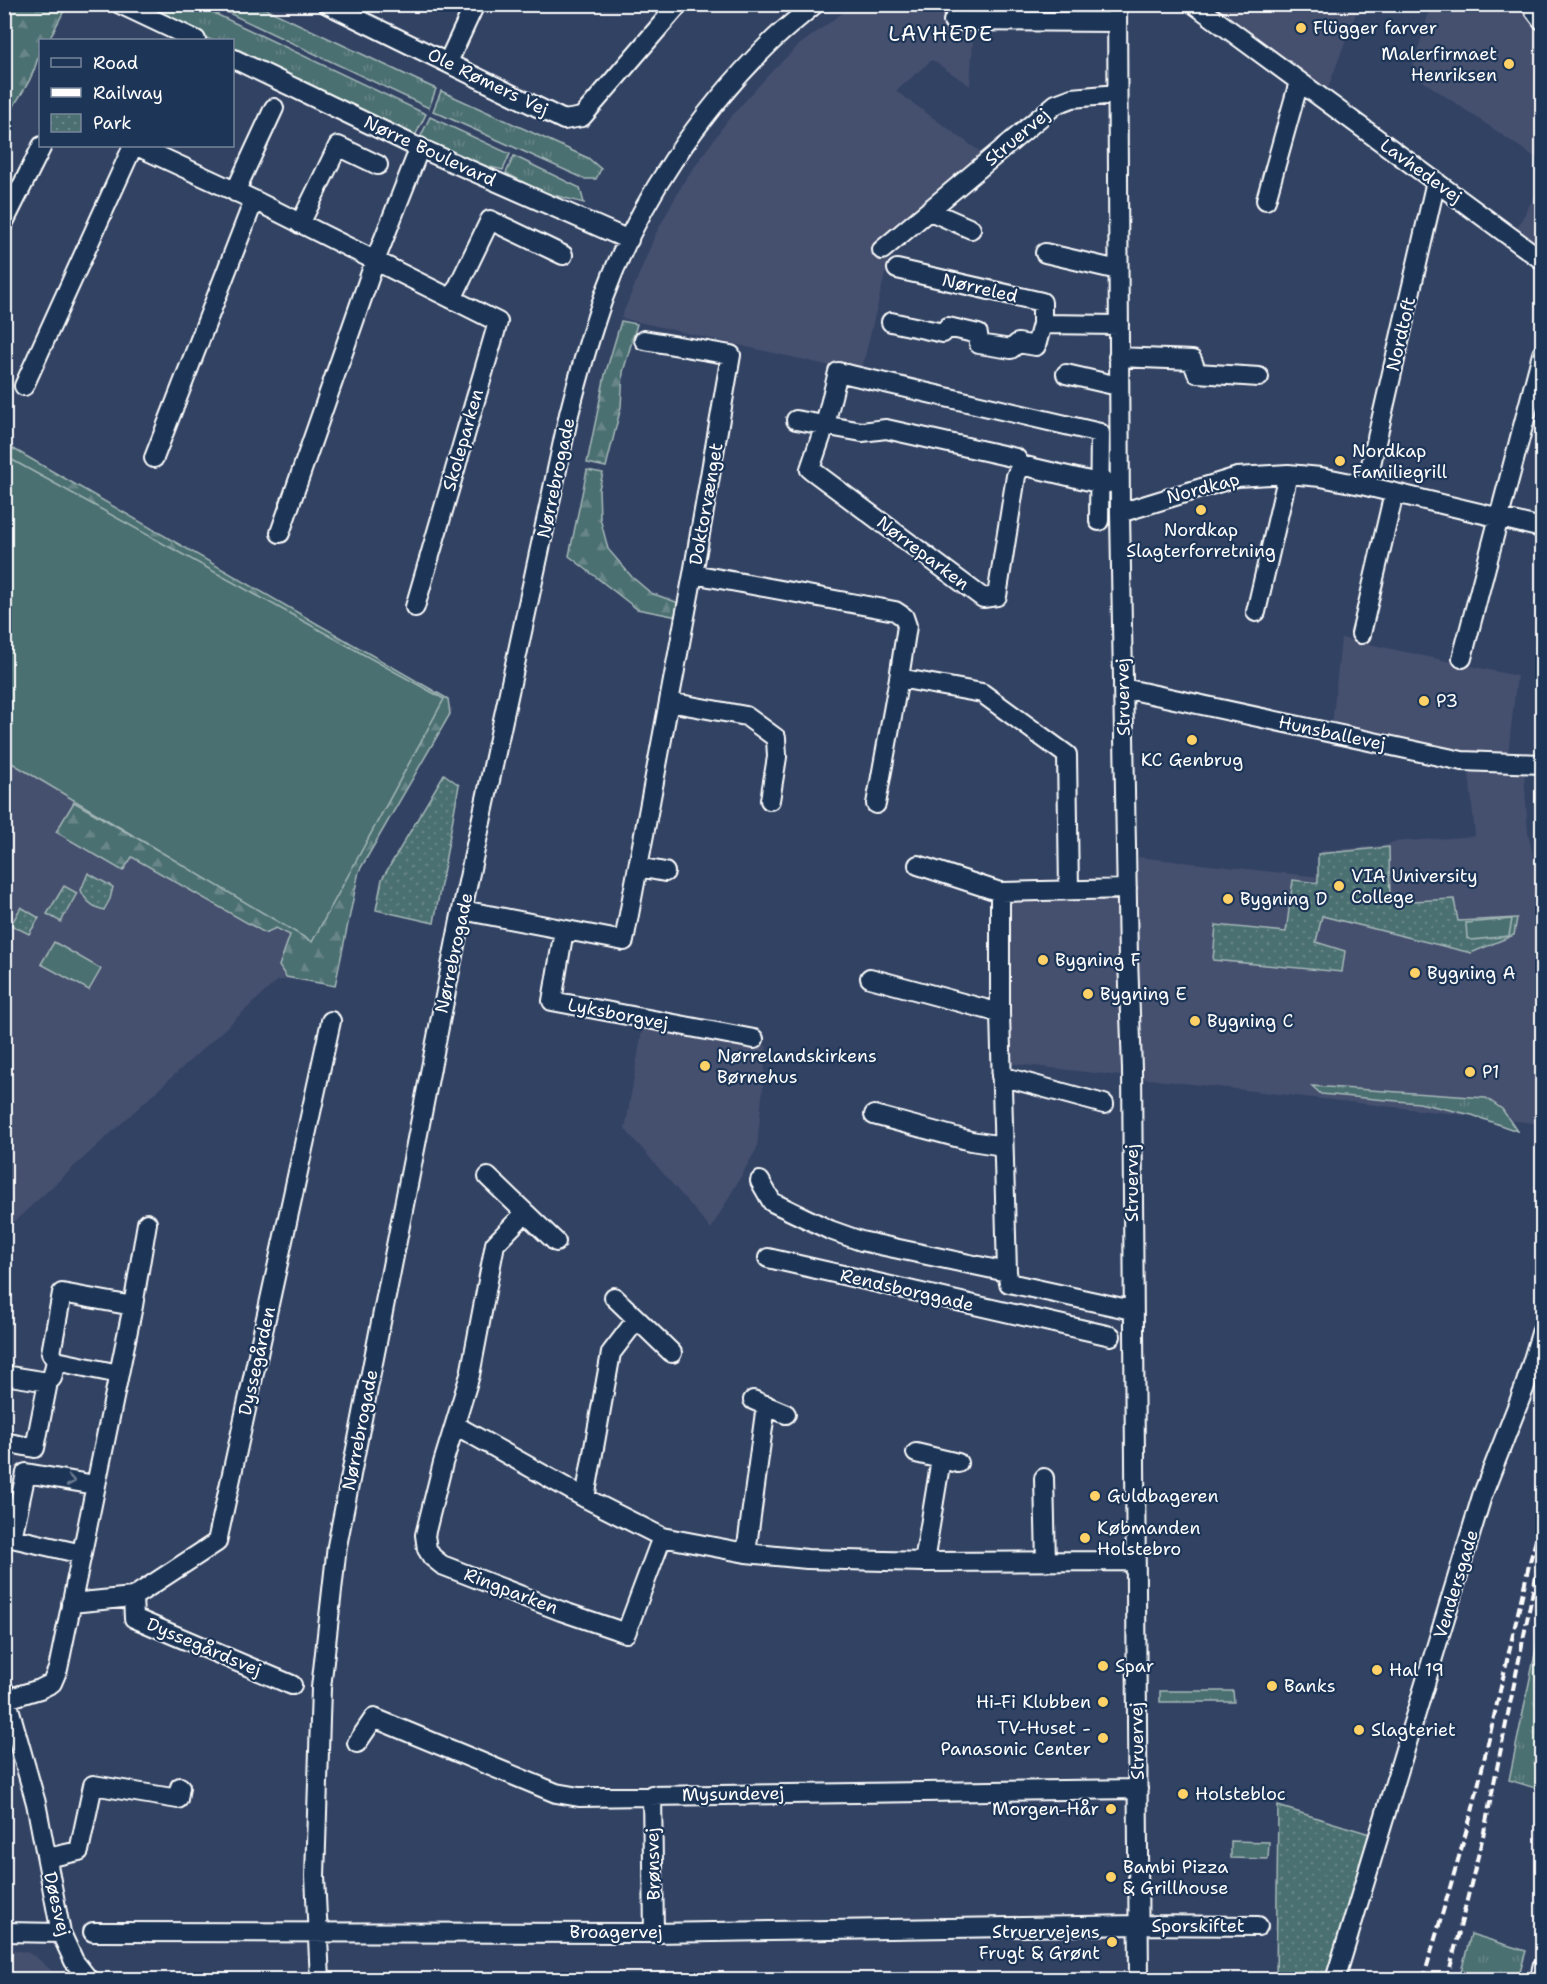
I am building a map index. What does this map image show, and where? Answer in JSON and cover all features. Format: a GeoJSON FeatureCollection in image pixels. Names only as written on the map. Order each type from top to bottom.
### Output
{"type":"FeatureCollection","features":[{"type":"Feature","properties":{"kind":"street"},"geometry":{"type":"LineString","coordinates":[[120,4],[143,9],[194,39]]}},
{"type":"Feature","properties":{"kind":"street","name":"Ole Rømers Vej"},"geometry":{"type":"LineString","coordinates":[[327,4],[564,120],[582,117],[679,4]]}},
{"type":"Feature","properties":{"kind":"street"},"geometry":{"type":"LineString","coordinates":[[448,62],[474,4]]}},
{"type":"Feature","properties":{"kind":"street","name":"Nørrebrogade"},"geometry":{"type":"LineString","coordinates":[[320,1980],[315,1876],[321,1688],[338,1546],[462,910],[569,414],[585,350],[601,306],[644,208],[684,143],[721,95],[771,41],[815,4]]}},
{"type":"Feature","properties":{"kind":"street","name":"Lavhedevej"},"geometry":{"type":"LineString","coordinates":[[1194,4],[1542,260]]}},
{"type":"Feature","properties":{"kind":"street"},"geometry":{"type":"LineString","coordinates":[[1530,4],[1542,20]]}},
{"type":"Feature","properties":{"kind":"street","name":"Struervej"},"geometry":{"type":"LineString","coordinates":[[953,21],[1117,13],[1118,386],[1126,889],[1132,1069],[1132,1310],[1139,1980]]}},
{"type":"Feature","properties":{"kind":"street","name":"Nørre Boulevard"},"geometry":{"type":"LineString","coordinates":[[234,59],[420,147],[629,240]]}},
{"type":"Feature","properties":{"kind":"street"},"geometry":{"type":"LineString","coordinates":[[1266,201],[1299,82]]}},
{"type":"Feature","properties":{"kind":"street","name":"Struervej"},"geometry":{"type":"LineString","coordinates":[[882,250],[1056,104],[1072,98],[1117,94]]}},
{"type":"Feature","properties":{"kind":"street"},"geometry":{"type":"LineString","coordinates":[[236,192],[274,108]]}},
{"type":"Feature","properties":{"kind":"street"},"geometry":{"type":"LineString","coordinates":[[300,224],[338,146],[378,165]]}},
{"type":"Feature","properties":{"kind":"street"},"geometry":{"type":"LineString","coordinates":[[4,222],[42,147]]}},
{"type":"Feature","properties":{"kind":"street","name":"Skoleparken"},"geometry":{"type":"LineString","coordinates":[[24,386],[135,147]]}},
{"type":"Feature","properties":{"kind":"street","name":"Skoleparken"},"geometry":{"type":"LineString","coordinates":[[141,147],[173,152],[236,192],[498,322],[415,607]]}},
{"type":"Feature","properties":{"kind":"street"},"geometry":{"type":"LineString","coordinates":[[280,533],[375,261],[420,147]]}},
{"type":"Feature","properties":{"kind":"street","name":"Nordtoft"},"geometry":{"type":"LineString","coordinates":[[1366,486],[1436,181]]}},
{"type":"Feature","properties":{"kind":"street"},"geometry":{"type":"LineString","coordinates":[[154,458],[254,200]]}},
{"type":"Feature","properties":{"kind":"street"},"geometry":{"type":"LineString","coordinates":[[930,211],[971,229]]}},
{"type":"Feature","properties":{"kind":"street"},"geometry":{"type":"LineString","coordinates":[[452,299],[490,220],[563,255]]}},
{"type":"Feature","properties":{"kind":"street"},"geometry":{"type":"LineString","coordinates":[[1045,254],[1118,270]]}},
{"type":"Feature","properties":{"kind":"street","name":"Nørreled"},"geometry":{"type":"LineString","coordinates":[[897,269],[1042,303],[1042,324]]}},
{"type":"Feature","properties":{"kind":"street"},"geometry":{"type":"LineString","coordinates":[[891,321],[943,333],[948,327],[978,334],[979,344],[1011,349],[1018,343],[1036,346],[1042,324],[1119,326]]}},
{"type":"Feature","properties":{"kind":"street","name":"Doktorvænget"},"geometry":{"type":"LineString","coordinates":[[644,340],[731,356],[693,574],[895,611],[904,617],[907,626],[876,804]]}},
{"type":"Feature","properties":{"kind":"street"},"geometry":{"type":"LineString","coordinates":[[1462,658],[1542,354]]}},
{"type":"Feature","properties":{"kind":"street"},"geometry":{"type":"LineString","coordinates":[[1118,357],[1192,360],[1197,373],[1259,377]]}},
{"type":"Feature","properties":{"kind":"street","name":"Nørreparken"},"geometry":{"type":"LineString","coordinates":[[1021,465],[1016,476],[997,596],[983,598],[810,469],[825,425],[838,372],[1100,433],[1099,521]]}},
{"type":"Feature","properties":{"kind":"street"},"geometry":{"type":"LineString","coordinates":[[1066,374],[1118,386]]}},
{"type":"Feature","properties":{"kind":"street"},"geometry":{"type":"LineString","coordinates":[[796,420],[862,432],[886,429],[1016,458],[1021,465],[1098,483],[1120,483]]}},
{"type":"Feature","properties":{"kind":"street"},"geometry":{"type":"LineString","coordinates":[[1256,612],[1288,474]]}},
{"type":"Feature","properties":{"kind":"street","name":"Nordkap"},"geometry":{"type":"LineString","coordinates":[[1120,513],[1237,477],[1288,474],[1321,477],[1366,486],[1542,528]]}},
{"type":"Feature","properties":{"kind":"street"},"geometry":{"type":"LineString","coordinates":[[1361,634],[1394,493]]}},
{"type":"Feature","properties":{"kind":"street"},"geometry":{"type":"LineString","coordinates":[[462,910],[624,942],[693,574]]}},
{"type":"Feature","properties":{"kind":"street"},"geometry":{"type":"LineString","coordinates":[[899,678],[982,693],[1067,755],[1069,890]]}},
{"type":"Feature","properties":{"kind":"street","name":"Hunsballevej"},"geometry":{"type":"LineString","coordinates":[[1123,688],[1462,761],[1542,764]]}},
{"type":"Feature","properties":{"kind":"street"},"geometry":{"type":"LineString","coordinates":[[669,702],[746,716],[776,738],[777,757],[770,800]]}},
{"type":"Feature","properties":{"kind":"street"},"geometry":{"type":"LineString","coordinates":[[918,865],[1000,892],[1126,889]]}},
{"type":"Feature","properties":{"kind":"street"},"geometry":{"type":"LineString","coordinates":[[638,867],[665,872]]}},
{"type":"Feature","properties":{"kind":"street"},"geometry":{"type":"LineString","coordinates":[[1000,892],[1001,1076],[1007,1272]]}},
{"type":"Feature","properties":{"kind":"street","name":"Lyksborgvej"},"geometry":{"type":"LineString","coordinates":[[564,930],[552,1001],[754,1039]]}},
{"type":"Feature","properties":{"kind":"street"},"geometry":{"type":"LineString","coordinates":[[870,978],[1000,1013]]}},
{"type":"Feature","properties":{"kind":"street","name":"Dyssegården"},"geometry":{"type":"LineString","coordinates":[[71,1603],[133,1598],[217,1542],[331,1021]]}},
{"type":"Feature","properties":{"kind":"street"},"geometry":{"type":"LineString","coordinates":[[1001,1076],[1104,1104]]}},
{"type":"Feature","properties":{"kind":"street"},"geometry":{"type":"LineString","coordinates":[[874,1114],[971,1141],[1003,1146]]}},
{"type":"Feature","properties":{"kind":"street"},"geometry":{"type":"LineString","coordinates":[[488,1177],[556,1242]]}},
{"type":"Feature","properties":{"kind":"street","name":"Rendsborggade"},"geometry":{"type":"LineString","coordinates":[[760,1181],[772,1202],[830,1230],[861,1241],[1007,1272],[1009,1283],[1132,1310]]}},
{"type":"Feature","properties":{"kind":"street","name":"Ringparken"},"geometry":{"type":"LineString","coordinates":[[525,1213],[495,1245],[470,1375],[424,1535],[427,1549],[432,1557],[442,1565],[561,1611],[626,1633],[662,1538]]}},
{"type":"Feature","properties":{"kind":"street"},"geometry":{"type":"LineString","coordinates":[[6,1695],[40,1689],[52,1683],[58,1669],[133,1306],[147,1223]]}},
{"type":"Feature","properties":{"kind":"street","name":"Rendsborggade"},"geometry":{"type":"LineString","coordinates":[[768,1258],[1111,1336]]}},
{"type":"Feature","properties":{"kind":"street"},"geometry":{"type":"LineString","coordinates":[[1046,1322],[1052,1291]]}},
{"type":"Feature","properties":{"kind":"street"},"geometry":{"type":"LineString","coordinates":[[82,1554],[12,1538],[26,1473],[32,1465],[48,1382],[52,1378],[56,1361],[51,1353],[62,1293],[133,1306]]}},
{"type":"Feature","properties":{"kind":"street"},"geometry":{"type":"LineString","coordinates":[[614,1297],[672,1353]]}},
{"type":"Feature","properties":{"kind":"street"},"geometry":{"type":"LineString","coordinates":[[585,1498],[611,1353],[637,1319]]}},
{"type":"Feature","properties":{"kind":"street","name":"Vendersgade"},"geometry":{"type":"LineString","coordinates":[[1335,1980],[1482,1496],[1524,1389],[1542,1330]]}},
{"type":"Feature","properties":{"kind":"street"},"geometry":{"type":"LineString","coordinates":[[56,1361],[119,1374]]}},
{"type":"Feature","properties":{"kind":"street"},"geometry":{"type":"LineString","coordinates":[[4,1375],[48,1382]]}},
{"type":"Feature","properties":{"kind":"street"},"geometry":{"type":"LineString","coordinates":[[746,1553],[760,1403],[786,1414]]}},
{"type":"Feature","properties":{"kind":"street"},"geometry":{"type":"LineString","coordinates":[[455,1425],[662,1538],[746,1553],[807,1559],[1046,1563],[1134,1561]]}},
{"type":"Feature","properties":{"kind":"street"},"geometry":{"type":"LineString","coordinates":[[4,1442],[35,1448]]}},
{"type":"Feature","properties":{"kind":"street"},"geometry":{"type":"LineString","coordinates":[[916,1453],[949,1461],[924,1562]]}},
{"type":"Feature","properties":{"kind":"street"},"geometry":{"type":"LineString","coordinates":[[26,1473],[95,1485]]}},
{"type":"Feature","properties":{"kind":"street"},"geometry":{"type":"LineString","coordinates":[[1044,1478],[1046,1563]]}},
{"type":"Feature","properties":{"kind":"street","name":"Dyssegårdsvej"},"geometry":{"type":"LineString","coordinates":[[133,1598],[134,1618],[292,1685]]}},
{"type":"Feature","properties":{"kind":"street","name":"Døesvej"},"geometry":{"type":"LineString","coordinates":[[6,1695],[36,1803],[61,1933],[74,1960],[89,1980]]}},
{"type":"Feature","properties":{"kind":"street","name":"Mysundevej"},"geometry":{"type":"LineString","coordinates":[[357,1743],[374,1718],[556,1793],[579,1797],[1138,1789]]}},
{"type":"Feature","properties":{"kind":"street","name":"Døesvej"},"geometry":{"type":"LineString","coordinates":[[46,1858],[79,1851],[93,1785],[178,1799],[180,1787]]}},
{"type":"Feature","properties":{"kind":"street","name":"Brønsvej"},"geometry":{"type":"LineString","coordinates":[[652,1795],[654,1933]]}},
{"type":"Feature","properties":{"kind":"street","name":"Broagervej"},"geometry":{"type":"LineString","coordinates":[[93,1932],[654,1933],[1138,1925]]}},
{"type":"Feature","properties":{"kind":"street","name":"Sporskiftet"},"geometry":{"type":"LineString","coordinates":[[1138,1925],[1258,1926]]}},
{"type":"Feature","properties":{"kind":"street"},"geometry":{"type":"LineString","coordinates":[[5,1934],[61,1933]]}},
{"type":"Feature","properties":{"kind":"street"},"geometry":{"type":"LineString","coordinates":[[1540,1980],[1542,1968]]}},
{"type":"Feature","properties":{"kind":"shaded area"},"geometry":{"type":"Polygon","coordinates":[[[1359,4],[1327,91],[1210,5],[1359,4]]]}},
{"type":"Feature","properties":{"kind":"shaded area"},"geometry":{"type":"Polygon","coordinates":[[[853,5],[1091,5],[1087,8],[975,13],[970,86],[932,60],[896,91],[985,155],[874,248],[888,262],[861,373],[621,318],[656,233],[683,183],[727,121],[799,45],[853,5]]]}},
{"type":"Feature","properties":{"kind":"shaded area"},"geometry":{"type":"Polygon","coordinates":[[[1431,5],[1542,5],[1533,17],[1542,29],[1542,162],[1411,73],[1431,5]]]}},
{"type":"Feature","properties":{"kind":"shaded area"},"geometry":{"type":"Polygon","coordinates":[[[1542,182],[1542,249],[1515,232],[1542,182]]]}},
{"type":"Feature","properties":{"kind":"shaded area"},"geometry":{"type":"Polygon","coordinates":[[[5,446],[433,692],[453,709],[358,875],[335,986],[288,979],[277,981],[5,1230],[5,446]]]}},
{"type":"Feature","properties":{"kind":"shaded area","name":"VIA University College"},"geometry":{"type":"Polygon","coordinates":[[[1341,638],[1517,676],[1508,755],[1523,756],[1528,832],[1542,899],[1542,1124],[1006,1063],[1004,898],[1138,895],[1138,857],[1321,877],[1321,851],[1387,845],[1393,842],[1475,836],[1467,753],[1332,725],[1341,638]]]}},
{"type":"Feature","properties":{"kind":"shaded area"},"geometry":{"type":"Polygon","coordinates":[[[643,1025],[767,1046],[757,1148],[711,1229],[625,1129],[643,1025]]]}},
{"type":"Feature","properties":{"kind":"shaded area"},"geometry":{"type":"Polygon","coordinates":[[[7,1949],[26,1952],[36,1957],[51,1970],[56,1979],[5,1979],[7,1949]]]}},
{"type":"Feature","properties":{"kind":"green space"},"geometry":{"type":"Polygon","coordinates":[[[5,4],[67,5],[50,39],[39,39],[39,51],[33,72],[24,91],[5,118],[5,4]]]}},
{"type":"Feature","properties":{"kind":"green space"},"geometry":{"type":"Polygon","coordinates":[[[155,5],[197,5],[426,114],[413,137],[234,51],[234,39],[209,39],[161,17],[155,5]]]}},
{"type":"Feature","properties":{"kind":"green space"},"geometry":{"type":"Polygon","coordinates":[[[212,5],[258,5],[436,89],[429,108],[212,5]]]}},
{"type":"Feature","properties":{"kind":"green space"},"geometry":{"type":"Polygon","coordinates":[[[441,91],[588,158],[601,169],[596,179],[585,179],[433,111],[441,91]]]}},
{"type":"Feature","properties":{"kind":"green space"},"geometry":{"type":"Polygon","coordinates":[[[430,117],[510,154],[503,170],[463,161],[419,140],[430,117]]]}},
{"type":"Feature","properties":{"kind":"green space"},"geometry":{"type":"Polygon","coordinates":[[[514,156],[580,188],[584,203],[542,192],[506,173],[514,156]]]}},
{"type":"Feature","properties":{"kind":"green space"},"geometry":{"type":"Polygon","coordinates":[[[621,321],[637,324],[623,372],[621,407],[606,467],[587,463],[605,375],[621,321]]]}},
{"type":"Feature","properties":{"kind":"green space"},"geometry":{"type":"Polygon","coordinates":[[[5,444],[448,699],[450,714],[359,871],[335,986],[286,977],[279,966],[290,935],[276,928],[265,933],[132,857],[123,871],[56,832],[74,802],[308,936],[5,468],[5,444]]]}},
{"type":"Feature","properties":{"kind":"green space"},"geometry":{"type":"Polygon","coordinates":[[[5,456],[444,699],[312,942],[5,759],[5,456]]]}},
{"type":"Feature","properties":{"kind":"green space"},"geometry":{"type":"Polygon","coordinates":[[[587,470],[603,473],[599,489],[600,518],[608,549],[632,577],[651,593],[679,603],[678,617],[637,609],[569,556],[587,470]]]}},
{"type":"Feature","properties":{"kind":"green space"},"geometry":{"type":"Polygon","coordinates":[[[444,774],[459,785],[434,923],[376,910],[382,879],[444,774]]]}},
{"type":"Feature","properties":{"kind":"green space"},"geometry":{"type":"Polygon","coordinates":[[[1389,847],[1390,902],[1454,899],[1458,921],[1517,918],[1514,935],[1471,953],[1322,916],[1316,942],[1345,951],[1342,972],[1213,960],[1216,925],[1286,932],[1293,880],[1318,883],[1318,854],[1389,847]]]}},
{"type":"Feature","properties":{"kind":"green space"},"geometry":{"type":"Polygon","coordinates":[[[88,873],[113,887],[104,910],[90,903],[81,890],[88,873]]]}},
{"type":"Feature","properties":{"kind":"green space"},"geometry":{"type":"Polygon","coordinates":[[[64,886],[77,893],[61,922],[47,914],[64,886]]]}},
{"type":"Feature","properties":{"kind":"green space"},"geometry":{"type":"Polygon","coordinates":[[[21,907],[39,918],[29,934],[11,925],[21,907]]]}},
{"type":"Feature","properties":{"kind":"green space"},"geometry":{"type":"Polygon","coordinates":[[[1512,919],[1509,936],[1472,940],[1467,938],[1466,923],[1512,919]]]}},
{"type":"Feature","properties":{"kind":"green space"},"geometry":{"type":"Polygon","coordinates":[[[54,942],[101,969],[89,990],[41,964],[54,942]]]}},
{"type":"Feature","properties":{"kind":"green space"},"geometry":{"type":"Polygon","coordinates":[[[1312,1086],[1486,1098],[1502,1109],[1517,1131],[1472,1115],[1419,1103],[1321,1094],[1312,1086]]]}},
{"type":"Feature","properties":{"kind":"green space"},"geometry":{"type":"Polygon","coordinates":[[[1542,1620],[1542,1790],[1509,1780],[1542,1620]]]}},
{"type":"Feature","properties":{"kind":"green space"},"geometry":{"type":"Polygon","coordinates":[[[1160,1691],[1233,1691],[1234,1702],[1160,1702],[1160,1691]]]}},
{"type":"Feature","properties":{"kind":"green space"},"geometry":{"type":"Polygon","coordinates":[[[1278,1806],[1373,1835],[1329,1979],[1276,1980],[1278,1806]]]}},
{"type":"Feature","properties":{"kind":"green space"},"geometry":{"type":"Polygon","coordinates":[[[1231,1841],[1269,1842],[1268,1859],[1231,1858],[1231,1841]]]}},
{"type":"Feature","properties":{"kind":"green space"},"geometry":{"type":"Polygon","coordinates":[[[1471,1934],[1526,1951],[1518,1979],[1459,1979],[1471,1934]]]}},
{"type":"Feature","properties":{"kind":"railway"},"geometry":{"type":"LineString","coordinates":[[1423,1980],[1472,1812],[1529,1565],[1542,1519]]}},
{"type":"Feature","properties":{"kind":"railway"},"geometry":{"type":"LineString","coordinates":[[1447,1980],[1484,1832],[1536,1576]]}},
{"type":"Feature","properties":{"kind":"place","name":"Flügger farver"},"geometry":{"type":"Point","coordinates":[1301,28]}},
{"type":"Feature","properties":{"kind":"place","name":"Malerfirmaet Henriksen"},"geometry":{"type":"Point","coordinates":[1509,64]}},
{"type":"Feature","properties":{"kind":"place","name":"Nordkap Familiegrill"},"geometry":{"type":"Point","coordinates":[1340,461]}},
{"type":"Feature","properties":{"kind":"place","name":"Nordkap Slagterforretning"},"geometry":{"type":"Point","coordinates":[1201,510]}},
{"type":"Feature","properties":{"kind":"place","name":"P3"},"geometry":{"type":"Point","coordinates":[1424,701]}},
{"type":"Feature","properties":{"kind":"place","name":"KC Genbrug"},"geometry":{"type":"Point","coordinates":[1192,740]}},
{"type":"Feature","properties":{"kind":"place","name":"VIA University College"},"geometry":{"type":"Point","coordinates":[1339,886]}},
{"type":"Feature","properties":{"kind":"place","name":"Bygning D"},"geometry":{"type":"Point","coordinates":[1228,899]}},
{"type":"Feature","properties":{"kind":"place","name":"Bygning F"},"geometry":{"type":"Point","coordinates":[1043,960]}},
{"type":"Feature","properties":{"kind":"place","name":"Bygning A"},"geometry":{"type":"Point","coordinates":[1415,973]}},
{"type":"Feature","properties":{"kind":"place","name":"Bygning E"},"geometry":{"type":"Point","coordinates":[1088,994]}},
{"type":"Feature","properties":{"kind":"place","name":"Bygning C"},"geometry":{"type":"Point","coordinates":[1195,1021]}},
{"type":"Feature","properties":{"kind":"place","name":"Nørrelandskirkens Børnehus"},"geometry":{"type":"Point","coordinates":[705,1066]}},
{"type":"Feature","properties":{"kind":"place","name":"P1"},"geometry":{"type":"Point","coordinates":[1470,1072]}},
{"type":"Feature","properties":{"kind":"place","name":"Guldbageren"},"geometry":{"type":"Point","coordinates":[1095,1496]}},
{"type":"Feature","properties":{"kind":"place","name":"Købmanden Holstebro"},"geometry":{"type":"Point","coordinates":[1085,1538]}},
{"type":"Feature","properties":{"kind":"place","name":"Spar"},"geometry":{"type":"Point","coordinates":[1103,1666]}},
{"type":"Feature","properties":{"kind":"place","name":"Hal 19"},"geometry":{"type":"Point","coordinates":[1377,1670]}},
{"type":"Feature","properties":{"kind":"place","name":"Banks"},"geometry":{"type":"Point","coordinates":[1272,1686]}},
{"type":"Feature","properties":{"kind":"place","name":"Hi-Fi Klubben"},"geometry":{"type":"Point","coordinates":[1103,1702]}},
{"type":"Feature","properties":{"kind":"place","name":"Slagteriet"},"geometry":{"type":"Point","coordinates":[1359,1730]}},
{"type":"Feature","properties":{"kind":"place","name":"TV-Huset - Panasonic Center"},"geometry":{"type":"Point","coordinates":[1103,1738]}},
{"type":"Feature","properties":{"kind":"place","name":"Holstebloc"},"geometry":{"type":"Point","coordinates":[1183,1794]}},
{"type":"Feature","properties":{"kind":"place","name":"Morgen-Hår"},"geometry":{"type":"Point","coordinates":[1111,1809]}},
{"type":"Feature","properties":{"kind":"place","name":"Bambi Pizza & Grillhouse"},"geometry":{"type":"Point","coordinates":[1111,1877]}},
{"type":"Feature","properties":{"kind":"place","name":"Struervejens Frugt & Grønt"},"geometry":{"type":"Point","coordinates":[1112,1942]}},
{"type":"Feature","properties":{"kind":"district","name":"LAVHEDE"},"geometry":{"type":"Point","coordinates":[941,34]}}]}
